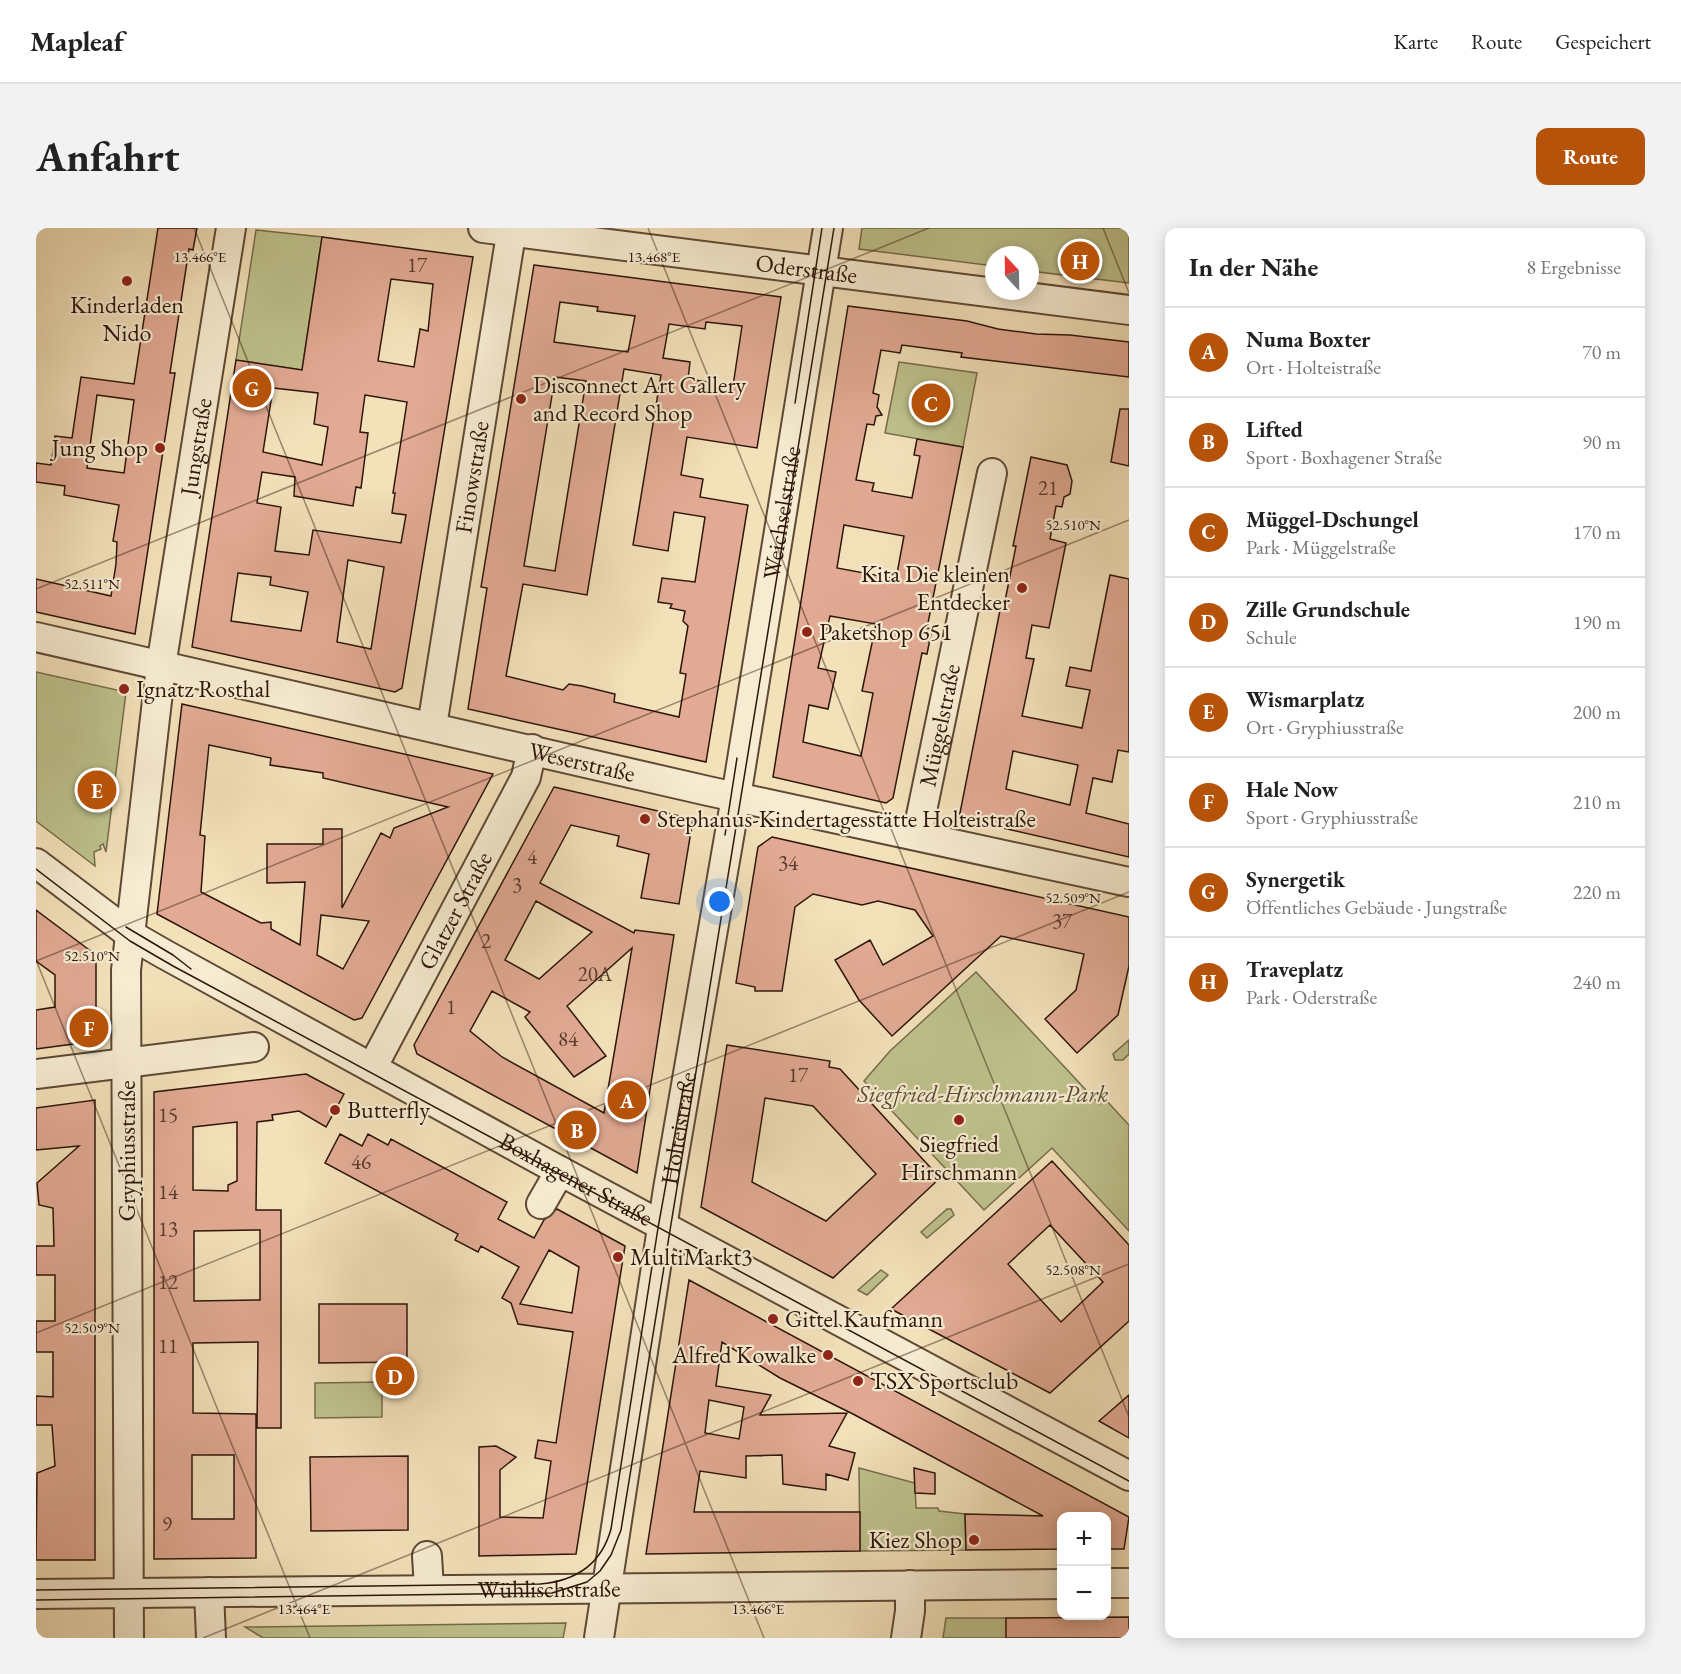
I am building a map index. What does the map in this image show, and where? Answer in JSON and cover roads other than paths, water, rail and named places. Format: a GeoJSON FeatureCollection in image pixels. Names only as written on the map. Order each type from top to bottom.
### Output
{"type":"FeatureCollection","features":[{"type":"Feature","properties":{"kind":"street","name":"Jungstraße"},"geometry":{"type":"LineString","coordinates":[[161,666],[231,228]]}},
{"type":"Feature","properties":{"kind":"street","name":"Oderstraße"},"geometry":{"type":"LineString","coordinates":[[483,228],[1129,310]]}},
{"type":"Feature","properties":{"kind":"street","name":"Weichselstraße"},"geometry":{"type":"LineString","coordinates":[[736,797],[828,228]]}},
{"type":"Feature","properties":{"kind":"street","name":"Finowstraße"},"geometry":{"type":"LineString","coordinates":[[432,726],[512,230]]}},
{"type":"Feature","properties":{"kind":"street","name":"Müggelstraße"},"geometry":{"type":"LineString","coordinates":[[917,835],[992,472]]}},
{"type":"Feature","properties":{"kind":"street","name":"Weserstraße"},"geometry":{"type":"LineString","coordinates":[[36,637],[736,797],[1129,882]]}},
{"type":"Feature","properties":{"kind":"street","name":"Gryphiusstraße"},"geometry":{"type":"LineString","coordinates":[[129,1638],[126,970],[161,666]]}},
{"type":"Feature","properties":{"kind":"street","name":"Glatzer Straße"},"geometry":{"type":"LineString","coordinates":[[372,1068],[525,777],[532,749]]}},
{"type":"Feature","properties":{"kind":"street","name":"Holteistraße"},"geometry":{"type":"LineString","coordinates":[[599,1638],[663,1226],[736,797]]}},
{"type":"Feature","properties":{"kind":"street","name":"Boxhagener Straße"},"geometry":{"type":"LineString","coordinates":[[36,864],[131,935],[560,1171],[1129,1476]]}},
{"type":"Feature","properties":{"kind":"street"},"geometry":{"type":"LineString","coordinates":[[36,1074],[254,1047]]}},
{"type":"Feature","properties":{"kind":"street"},"geometry":{"type":"LineString","coordinates":[[541,1204],[560,1171]]}},
{"type":"Feature","properties":{"kind":"street"},"geometry":{"type":"LineString","coordinates":[[428,1556],[429,1588]]}},
{"type":"Feature","properties":{"kind":"street"},"geometry":{"type":"LineString","coordinates":[[1111,1583],[1129,1583]]}},
{"type":"Feature","properties":{"kind":"street","name":"Wühlischstraße"},"geometry":{"type":"LineString","coordinates":[[36,1594],[429,1588],[1057,1584]]}},
{"type":"Feature","properties":{"kind":"street"},"geometry":{"type":"LineString","coordinates":[[906,1638],[910,1611],[910,1586]]}},
{"type":"Feature","properties":{"kind":"street"},"geometry":{"type":"LineString","coordinates":[[209,1592],[211,1638]]}},
{"type":"Feature","properties":{"kind":"tram line"},"geometry":{"type":"LineString","coordinates":[[795,403],[822,228]]}},
{"type":"Feature","properties":{"kind":"tram line"},"geometry":{"type":"LineString","coordinates":[[36,1600],[552,1593],[587,1582],[600,1571],[611,1555],[621,1530],[834,228]]}},
{"type":"Feature","properties":{"kind":"tram line"},"geometry":{"type":"LineString","coordinates":[[725,835],[737,758]]}},
{"type":"Feature","properties":{"kind":"tram line"},"geometry":{"type":"LineString","coordinates":[[36,869],[130,941],[173,966],[1129,1481]]}},
{"type":"Feature","properties":{"kind":"tram line"},"geometry":{"type":"LineString","coordinates":[[126,927],[173,955],[191,969]]}},
{"type":"Feature","properties":{"kind":"tram line"},"geometry":{"type":"LineString","coordinates":[[36,1590],[540,1584],[565,1579],[585,1569],[601,1552],[611,1529],[658,1228],[684,1084]]}},
{"type":"Feature","properties":{"kind":"place","name":"Traveplatz"},"geometry":{"type":"Point","coordinates":[1080,261]}},
{"type":"Feature","properties":{"kind":"place","name":"Kinderladen Nido"},"geometry":{"type":"Point","coordinates":[127,281]}},
{"type":"Feature","properties":{"kind":"place","name":"Synergetik"},"geometry":{"type":"Point","coordinates":[252,388]}},
{"type":"Feature","properties":{"kind":"place","name":"Disconnect Art Gallery and Record Shop"},"geometry":{"type":"Point","coordinates":[521,399]}},
{"type":"Feature","properties":{"kind":"place","name":"Müggel-Dschungel"},"geometry":{"type":"Point","coordinates":[931,403]}},
{"type":"Feature","properties":{"kind":"place","name":"Jung Shop"},"geometry":{"type":"Point","coordinates":[160,448]}},
{"type":"Feature","properties":{"kind":"place","name":"Kita Die kleinen Entdecker"},"geometry":{"type":"Point","coordinates":[1022,588]}},
{"type":"Feature","properties":{"kind":"place","name":"Paketshop 651"},"geometry":{"type":"Point","coordinates":[807,632]}},
{"type":"Feature","properties":{"kind":"place","name":"Ignatz Rosthal"},"geometry":{"type":"Point","coordinates":[124,689]}},
{"type":"Feature","properties":{"kind":"place","name":"Wismarplatz"},"geometry":{"type":"Point","coordinates":[97,790]}},
{"type":"Feature","properties":{"kind":"place","name":"Stephanus-Kindertagesstätte Holteistraße"},"geometry":{"type":"Point","coordinates":[645,819]}},
{"type":"Feature","properties":{"kind":"place","name":"Hale Now"},"geometry":{"type":"Point","coordinates":[89,1028]}},
{"type":"Feature","properties":{"kind":"place","name":"Numa Boxter"},"geometry":{"type":"Point","coordinates":[627,1100]}},
{"type":"Feature","properties":{"kind":"place","name":"Butterfly"},"geometry":{"type":"Point","coordinates":[335,1110]}},
{"type":"Feature","properties":{"kind":"place","name":"Siegfried Hirschmann"},"geometry":{"type":"Point","coordinates":[959,1120]}},
{"type":"Feature","properties":{"kind":"place","name":"Lifted"},"geometry":{"type":"Point","coordinates":[577,1130]}},
{"type":"Feature","properties":{"kind":"place","name":"MultiMarkt3"},"geometry":{"type":"Point","coordinates":[618,1257]}},
{"type":"Feature","properties":{"kind":"place","name":"Gittel Kaufmann"},"geometry":{"type":"Point","coordinates":[773,1319]}},
{"type":"Feature","properties":{"kind":"place","name":"Alfred Kowalke"},"geometry":{"type":"Point","coordinates":[828,1355]}},
{"type":"Feature","properties":{"kind":"place","name":"Zille Grundschule"},"geometry":{"type":"Point","coordinates":[395,1376]}},
{"type":"Feature","properties":{"kind":"place","name":"TSX Sportsclub"},"geometry":{"type":"Point","coordinates":[858,1381]}},
{"type":"Feature","properties":{"kind":"place","name":"Kiez Shop"},"geometry":{"type":"Point","coordinates":[974,1540]}},
{"type":"Feature","properties":{"kind":"park label","name":"Siegfried-Hirschmann-Park"},"geometry":{"type":"Point","coordinates":[983,1094]}}]}
